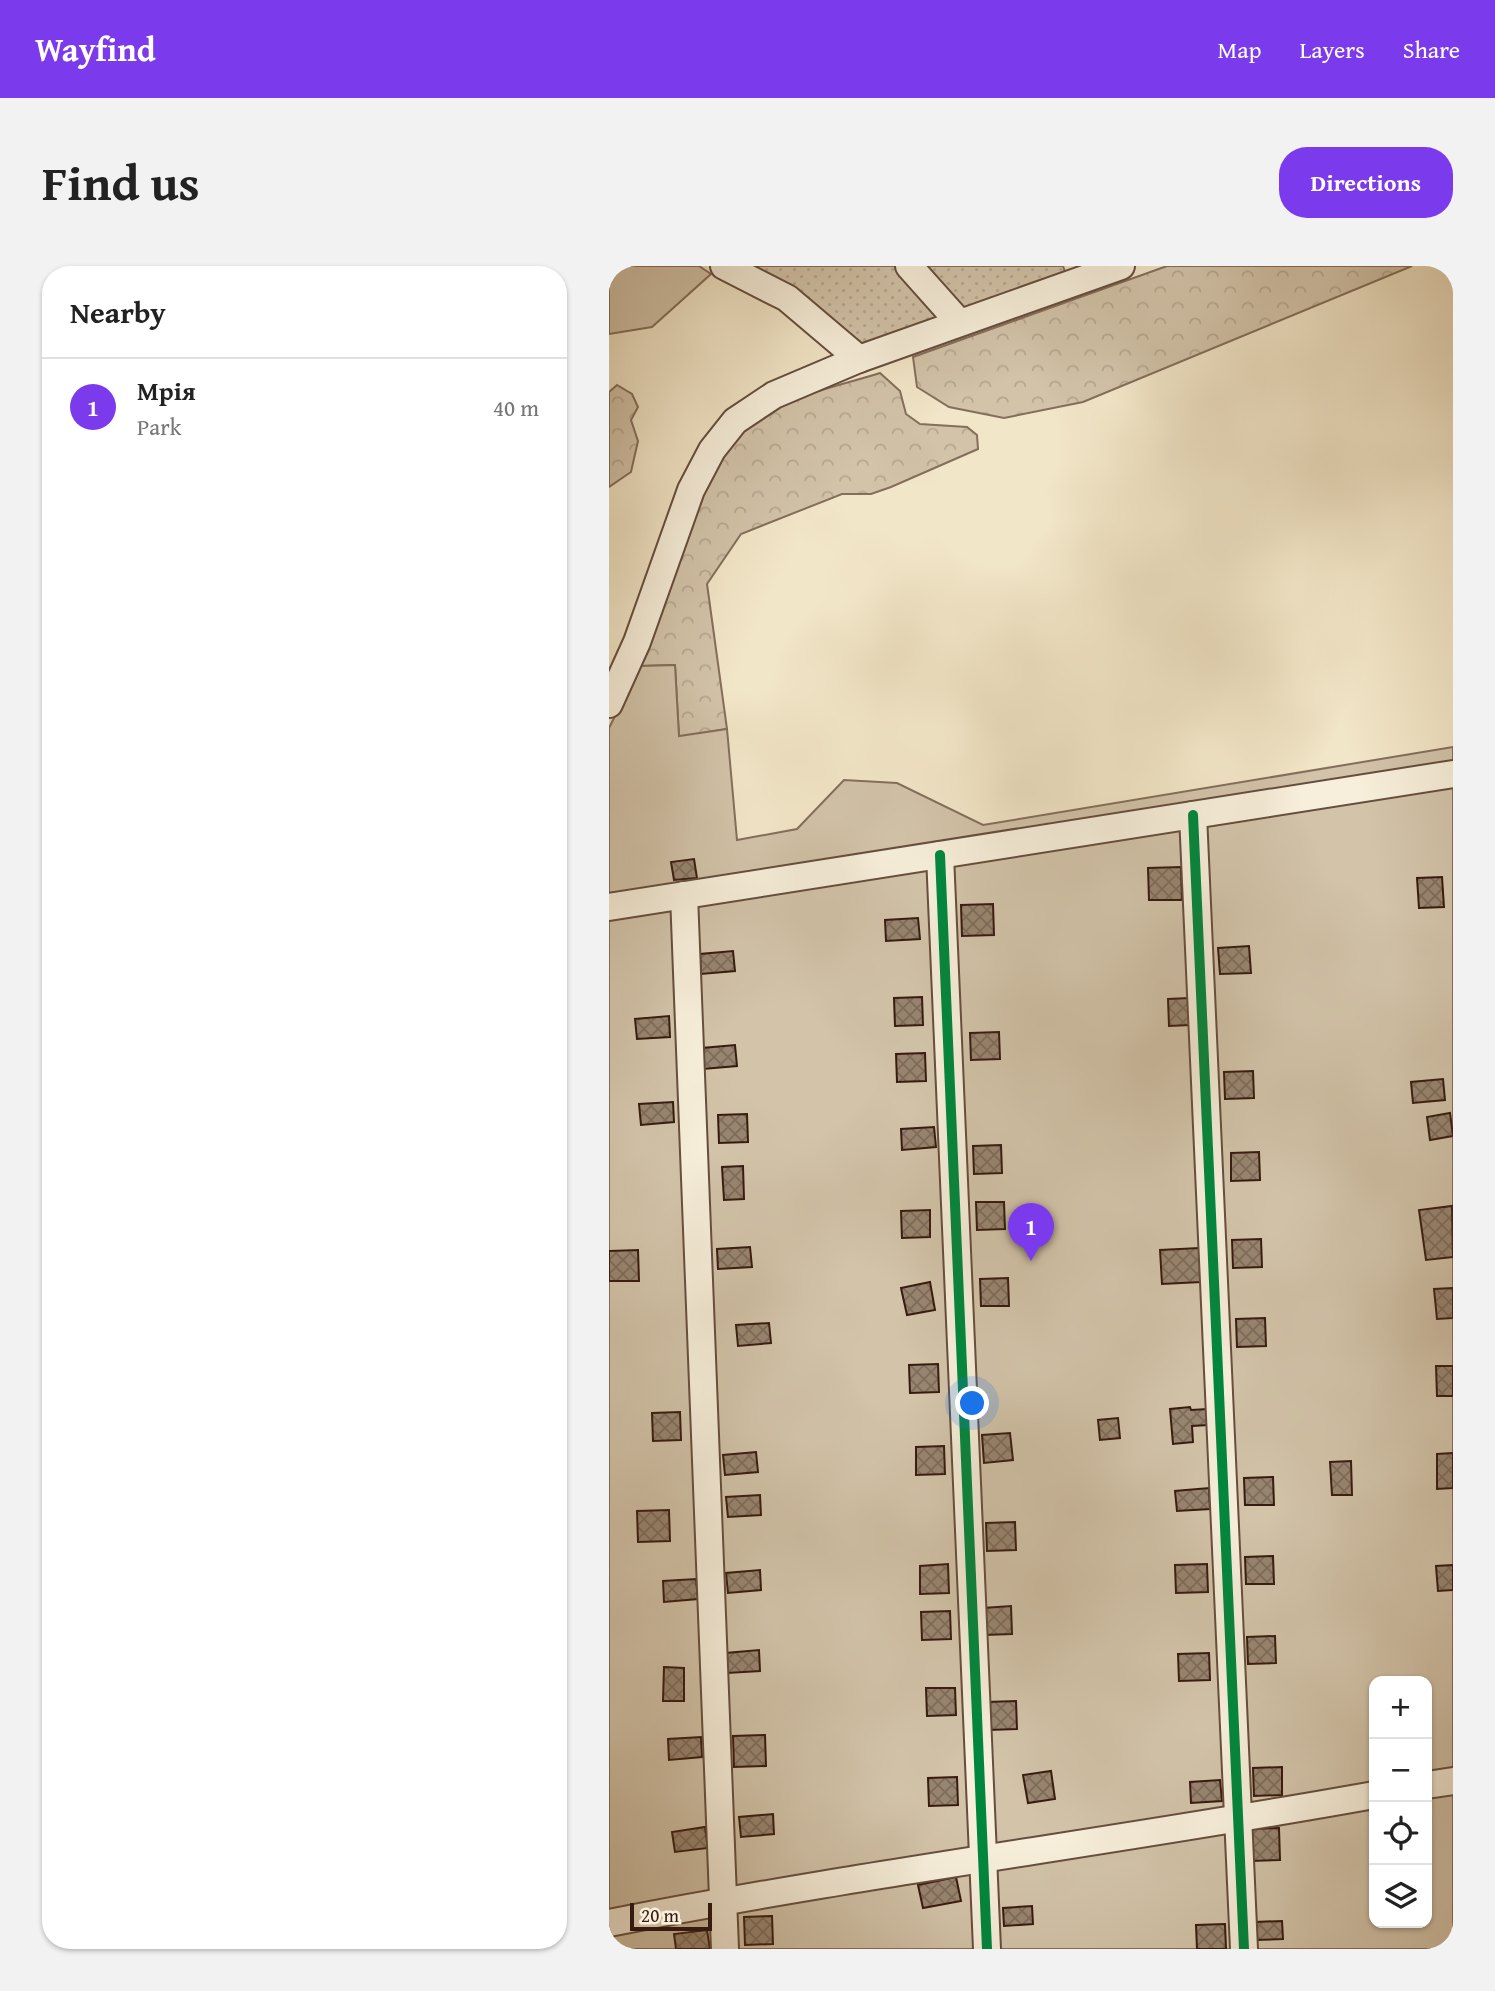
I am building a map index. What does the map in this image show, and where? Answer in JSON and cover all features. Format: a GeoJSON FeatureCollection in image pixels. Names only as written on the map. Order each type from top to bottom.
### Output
{"type":"FeatureCollection","features":[{"type":"Feature","properties":{"kind":"street"},"geometry":{"type":"LineString","coordinates":[[724,266],[787,298],[859,359]]}},
{"type":"Feature","properties":{"kind":"street"},"geometry":{"type":"LineString","coordinates":[[909,266],[958,321]]}},
{"type":"Feature","properties":{"kind":"street"},"geometry":{"type":"LineString","coordinates":[[609,704],[637,642],[691,490],[712,450],[735,421],[774,394],[859,359],[1086,272],[1121,266]]}},
{"type":"Feature","properties":{"kind":"street"},"geometry":{"type":"LineString","coordinates":[[609,907],[1453,774]]}},
{"type":"Feature","properties":{"kind":"street"},"geometry":{"type":"LineString","coordinates":[[1193,815],[1244,1949]]}},
{"type":"Feature","properties":{"kind":"street"},"geometry":{"type":"LineString","coordinates":[[940,855],[987,1949]]}},
{"type":"Feature","properties":{"kind":"street"},"geometry":{"type":"LineString","coordinates":[[684,895],[725,1949]]}},
{"type":"Feature","properties":{"kind":"street"},"geometry":{"type":"LineString","coordinates":[[1432,1784],[1453,1781]]}},
{"type":"Feature","properties":{"kind":"street"},"geometry":{"type":"LineString","coordinates":[[609,1923],[723,1900],[1238,1820],[1369,1796]]}},
{"type":"Feature","properties":{"kind":"green space"},"geometry":{"type":"Polygon","coordinates":[[[609,266],[699,266],[711,274],[652,327],[609,334],[609,266]]]}},
{"type":"Feature","properties":{"kind":"green space"},"geometry":{"type":"Polygon","coordinates":[[[746,266],[894,266],[940,319],[858,345],[746,266]]]}},
{"type":"Feature","properties":{"kind":"green space"},"geometry":{"type":"Polygon","coordinates":[[[921,266],[1063,266],[1066,275],[961,312],[921,266]]]}},
{"type":"Feature","properties":{"kind":"green space"},"geometry":{"type":"Polygon","coordinates":[[[1167,266],[1412,266],[1083,402],[1004,418],[949,407],[917,387],[913,357],[1167,266]]]}},
{"type":"Feature","properties":{"kind":"green space"},"geometry":{"type":"Polygon","coordinates":[[[880,373],[900,391],[906,414],[920,424],[967,427],[977,435],[978,449],[891,487],[871,494],[842,494],[741,534],[707,584],[727,729],[679,737],[675,665],[640,666],[682,539],[711,473],[726,447],[757,417],[809,394],[880,373]]]}},
{"type":"Feature","properties":{"kind":"green space"},"geometry":{"type":"Polygon","coordinates":[[[617,385],[632,394],[638,407],[631,420],[638,441],[631,472],[609,487],[609,392],[617,385]]]}},
{"type":"Feature","properties":{"kind":"green space"},"geometry":{"type":"Polygon","coordinates":[[[675,665],[679,736],[727,729],[737,840],[797,829],[844,780],[897,783],[983,825],[1453,747],[1453,1949],[609,1949],[609,728],[640,666],[675,665]]]}},
{"type":"Feature","properties":{"kind":"building"},"geometry":{"type":"Polygon","coordinates":[[[694,859],[697,878],[674,880],[671,862],[694,859]]]}},
{"type":"Feature","properties":{"kind":"building"},"geometry":{"type":"Polygon","coordinates":[[[1181,867],[1182,900],[1149,900],[1148,868],[1181,867]]]}},
{"type":"Feature","properties":{"kind":"building"},"geometry":{"type":"Polygon","coordinates":[[[1442,877],[1444,907],[1419,908],[1417,878],[1442,877]]]}},
{"type":"Feature","properties":{"kind":"building"},"geometry":{"type":"Polygon","coordinates":[[[993,904],[994,935],[962,936],[961,905],[993,904]]]}},
{"type":"Feature","properties":{"kind":"building"},"geometry":{"type":"Polygon","coordinates":[[[918,918],[920,939],[886,941],[885,920],[918,918]]]}},
{"type":"Feature","properties":{"kind":"building"},"geometry":{"type":"Polygon","coordinates":[[[1249,946],[1251,973],[1220,974],[1218,948],[1249,946]]]}},
{"type":"Feature","properties":{"kind":"building"},"geometry":{"type":"Polygon","coordinates":[[[733,951],[735,971],[701,974],[700,954],[733,951]]]}},
{"type":"Feature","properties":{"kind":"building"},"geometry":{"type":"Polygon","coordinates":[[[922,997],[923,1025],[895,1026],[894,998],[922,997]]]}},
{"type":"Feature","properties":{"kind":"building"},"geometry":{"type":"Polygon","coordinates":[[[1189,998],[1190,1025],[1169,1026],[1168,999],[1189,998]]]}},
{"type":"Feature","properties":{"kind":"building"},"geometry":{"type":"Polygon","coordinates":[[[669,1016],[670,1037],[637,1039],[635,1019],[669,1016]]]}},
{"type":"Feature","properties":{"kind":"building"},"geometry":{"type":"Polygon","coordinates":[[[999,1032],[1000,1059],[971,1060],[970,1033],[999,1032]]]}},
{"type":"Feature","properties":{"kind":"building"},"geometry":{"type":"Polygon","coordinates":[[[735,1045],[737,1066],[703,1069],[702,1048],[735,1045]]]}},
{"type":"Feature","properties":{"kind":"building"},"geometry":{"type":"Polygon","coordinates":[[[925,1053],[926,1081],[897,1082],[896,1054],[925,1053]]]}},
{"type":"Feature","properties":{"kind":"building"},"geometry":{"type":"Polygon","coordinates":[[[1253,1071],[1254,1098],[1225,1099],[1224,1072],[1253,1071]]]}},
{"type":"Feature","properties":{"kind":"building"},"geometry":{"type":"Polygon","coordinates":[[[1443,1079],[1445,1100],[1413,1103],[1411,1082],[1443,1079]]]}},
{"type":"Feature","properties":{"kind":"building"},"geometry":{"type":"Polygon","coordinates":[[[673,1102],[674,1122],[641,1125],[639,1104],[673,1102]]]}},
{"type":"Feature","properties":{"kind":"building"},"geometry":{"type":"Polygon","coordinates":[[[1450,1113],[1453,1136],[1430,1140],[1427,1117],[1450,1113]]]}},
{"type":"Feature","properties":{"kind":"building"},"geometry":{"type":"Polygon","coordinates":[[[747,1114],[748,1142],[719,1143],[718,1115],[747,1114]]]}},
{"type":"Feature","properties":{"kind":"building"},"geometry":{"type":"Polygon","coordinates":[[[934,1127],[936,1147],[902,1150],[901,1129],[934,1127]]]}},
{"type":"Feature","properties":{"kind":"building"},"geometry":{"type":"Polygon","coordinates":[[[1001,1145],[1002,1173],[974,1174],[973,1146],[1001,1145]]]}},
{"type":"Feature","properties":{"kind":"building"},"geometry":{"type":"Polygon","coordinates":[[[1259,1152],[1260,1180],[1231,1181],[1231,1153],[1259,1152]]]}},
{"type":"Feature","properties":{"kind":"building"},"geometry":{"type":"Polygon","coordinates":[[[743,1166],[744,1199],[724,1200],[722,1167],[743,1166]]]}},
{"type":"Feature","properties":{"kind":"building"},"geometry":{"type":"Polygon","coordinates":[[[976,1202],[1004,1202],[1005,1229],[977,1230],[976,1202]]]}},
{"type":"Feature","properties":{"kind":"building"},"geometry":{"type":"Polygon","coordinates":[[[1452,1206],[1453,1257],[1426,1260],[1419,1210],[1452,1206]]]}},
{"type":"Feature","properties":{"kind":"building"},"geometry":{"type":"Polygon","coordinates":[[[930,1210],[930,1237],[902,1238],[901,1211],[930,1210]]]}},
{"type":"Feature","properties":{"kind":"building"},"geometry":{"type":"Polygon","coordinates":[[[1261,1239],[1262,1267],[1233,1268],[1232,1240],[1261,1239]]]}},
{"type":"Feature","properties":{"kind":"building"},"geometry":{"type":"Polygon","coordinates":[[[750,1247],[752,1267],[718,1269],[717,1249],[750,1247]]]}},
{"type":"Feature","properties":{"kind":"building"},"geometry":{"type":"Polygon","coordinates":[[[1199,1248],[1201,1282],[1162,1284],[1160,1250],[1199,1248]]]}},
{"type":"Feature","properties":{"kind":"building"},"geometry":{"type":"Polygon","coordinates":[[[638,1250],[639,1281],[609,1281],[609,1251],[638,1250]]]}},
{"type":"Feature","properties":{"kind":"building"},"geometry":{"type":"Polygon","coordinates":[[[1008,1278],[1009,1306],[981,1306],[980,1279],[1008,1278]]]}},
{"type":"Feature","properties":{"kind":"building"},"geometry":{"type":"Polygon","coordinates":[[[930,1282],[935,1310],[907,1315],[901,1288],[930,1282]]]}},
{"type":"Feature","properties":{"kind":"building"},"geometry":{"type":"Polygon","coordinates":[[[1453,1288],[1453,1318],[1437,1319],[1434,1289],[1453,1288]]]}},
{"type":"Feature","properties":{"kind":"building"},"geometry":{"type":"Polygon","coordinates":[[[1265,1318],[1266,1346],[1237,1347],[1236,1319],[1265,1318]]]}},
{"type":"Feature","properties":{"kind":"building"},"geometry":{"type":"Polygon","coordinates":[[[769,1323],[771,1343],[738,1346],[736,1325],[769,1323]]]}},
{"type":"Feature","properties":{"kind":"building"},"geometry":{"type":"Polygon","coordinates":[[[938,1364],[939,1392],[910,1393],[909,1365],[938,1364]]]}},
{"type":"Feature","properties":{"kind":"building"},"geometry":{"type":"Polygon","coordinates":[[[1436,1366],[1453,1366],[1453,1396],[1437,1396],[1436,1366]]]}},
{"type":"Feature","properties":{"kind":"building"},"geometry":{"type":"Polygon","coordinates":[[[1190,1407],[1191,1410],[1207,1409],[1208,1425],[1192,1426],[1193,1442],[1173,1444],[1170,1409],[1190,1407]]]}},
{"type":"Feature","properties":{"kind":"building"},"geometry":{"type":"Polygon","coordinates":[[[680,1412],[681,1440],[653,1441],[652,1413],[680,1412]]]}},
{"type":"Feature","properties":{"kind":"building"},"geometry":{"type":"Polygon","coordinates":[[[1118,1418],[1120,1438],[1100,1440],[1098,1420],[1118,1418]]]}},
{"type":"Feature","properties":{"kind":"building"},"geometry":{"type":"Polygon","coordinates":[[[1010,1433],[1013,1460],[984,1463],[982,1435],[1010,1433]]]}},
{"type":"Feature","properties":{"kind":"building"},"geometry":{"type":"Polygon","coordinates":[[[944,1446],[945,1474],[916,1475],[916,1447],[944,1446]]]}},
{"type":"Feature","properties":{"kind":"building"},"geometry":{"type":"Polygon","coordinates":[[[756,1452],[758,1472],[725,1475],[723,1455],[756,1452]]]}},
{"type":"Feature","properties":{"kind":"building"},"geometry":{"type":"Polygon","coordinates":[[[1453,1453],[1453,1488],[1437,1489],[1437,1454],[1453,1453]]]}},
{"type":"Feature","properties":{"kind":"building"},"geometry":{"type":"Polygon","coordinates":[[[1351,1461],[1352,1495],[1332,1495],[1330,1462],[1351,1461]]]}},
{"type":"Feature","properties":{"kind":"building"},"geometry":{"type":"Polygon","coordinates":[[[1273,1477],[1274,1505],[1245,1505],[1244,1478],[1273,1477]]]}},
{"type":"Feature","properties":{"kind":"building"},"geometry":{"type":"Polygon","coordinates":[[[1209,1488],[1210,1509],[1177,1511],[1175,1491],[1209,1488]]]}},
{"type":"Feature","properties":{"kind":"building"},"geometry":{"type":"Polygon","coordinates":[[[760,1495],[761,1515],[728,1517],[726,1497],[760,1495]]]}},
{"type":"Feature","properties":{"kind":"building"},"geometry":{"type":"Polygon","coordinates":[[[669,1510],[670,1541],[638,1542],[637,1511],[669,1510]]]}},
{"type":"Feature","properties":{"kind":"building"},"geometry":{"type":"Polygon","coordinates":[[[1015,1522],[1016,1550],[987,1551],[986,1523],[1015,1522]]]}},
{"type":"Feature","properties":{"kind":"building"},"geometry":{"type":"Polygon","coordinates":[[[1273,1556],[1274,1584],[1246,1584],[1245,1557],[1273,1556]]]}},
{"type":"Feature","properties":{"kind":"building"},"geometry":{"type":"Polygon","coordinates":[[[948,1564],[949,1593],[920,1594],[920,1566],[948,1564]]]}},
{"type":"Feature","properties":{"kind":"building"},"geometry":{"type":"Polygon","coordinates":[[[1207,1564],[1208,1592],[1176,1593],[1175,1565],[1207,1564]]]}},
{"type":"Feature","properties":{"kind":"building"},"geometry":{"type":"Polygon","coordinates":[[[1453,1565],[1453,1590],[1438,1591],[1436,1566],[1453,1565]]]}},
{"type":"Feature","properties":{"kind":"building"},"geometry":{"type":"Polygon","coordinates":[[[760,1570],[761,1590],[728,1593],[726,1573],[760,1570]]]}},
{"type":"Feature","properties":{"kind":"building"},"geometry":{"type":"Polygon","coordinates":[[[696,1579],[698,1599],[664,1602],[663,1581],[696,1579]]]}},
{"type":"Feature","properties":{"kind":"building"},"geometry":{"type":"Polygon","coordinates":[[[1011,1606],[1012,1634],[984,1635],[983,1608],[1011,1606]]]}},
{"type":"Feature","properties":{"kind":"building"},"geometry":{"type":"Polygon","coordinates":[[[950,1611],[951,1639],[922,1640],[921,1612],[950,1611]]]}},
{"type":"Feature","properties":{"kind":"building"},"geometry":{"type":"Polygon","coordinates":[[[1275,1636],[1276,1663],[1248,1664],[1247,1637],[1275,1636]]]}},
{"type":"Feature","properties":{"kind":"building"},"geometry":{"type":"Polygon","coordinates":[[[759,1650],[760,1671],[727,1673],[726,1653],[759,1650]]]}},
{"type":"Feature","properties":{"kind":"building"},"geometry":{"type":"Polygon","coordinates":[[[1209,1653],[1210,1680],[1179,1681],[1178,1654],[1209,1653]]]}},
{"type":"Feature","properties":{"kind":"building"},"geometry":{"type":"Polygon","coordinates":[[[664,1667],[684,1668],[684,1701],[663,1701],[664,1667]]]}},
{"type":"Feature","properties":{"kind":"building"},"geometry":{"type":"Polygon","coordinates":[[[926,1688],[955,1688],[956,1715],[927,1716],[926,1688]]]}},
{"type":"Feature","properties":{"kind":"building"},"geometry":{"type":"Polygon","coordinates":[[[1016,1701],[1017,1729],[988,1730],[987,1702],[1016,1701]]]}},
{"type":"Feature","properties":{"kind":"building"},"geometry":{"type":"Polygon","coordinates":[[[765,1735],[766,1766],[734,1767],[733,1736],[765,1735]]]}},
{"type":"Feature","properties":{"kind":"building"},"geometry":{"type":"Polygon","coordinates":[[[701,1737],[702,1757],[669,1760],[668,1739],[701,1737]]]}},
{"type":"Feature","properties":{"kind":"building"},"geometry":{"type":"Polygon","coordinates":[[[1282,1767],[1282,1795],[1254,1796],[1253,1768],[1282,1767]]]}},
{"type":"Feature","properties":{"kind":"building"},"geometry":{"type":"Polygon","coordinates":[[[1051,1771],[1055,1799],[1028,1803],[1023,1775],[1051,1771]]]}},
{"type":"Feature","properties":{"kind":"building"},"geometry":{"type":"Polygon","coordinates":[[[957,1777],[958,1805],[929,1806],[928,1778],[957,1777]]]}},
{"type":"Feature","properties":{"kind":"building"},"geometry":{"type":"Polygon","coordinates":[[[1220,1780],[1222,1801],[1191,1803],[1190,1782],[1220,1780]]]}},
{"type":"Feature","properties":{"kind":"building"},"geometry":{"type":"Polygon","coordinates":[[[773,1814],[774,1834],[741,1837],[739,1817],[773,1814]]]}},
{"type":"Feature","properties":{"kind":"building"},"geometry":{"type":"Polygon","coordinates":[[[705,1827],[708,1848],[675,1852],[672,1832],[705,1827]]]}},
{"type":"Feature","properties":{"kind":"building"},"geometry":{"type":"Polygon","coordinates":[[[1279,1828],[1280,1860],[1251,1861],[1250,1829],[1279,1828]]]}},
{"type":"Feature","properties":{"kind":"building"},"geometry":{"type":"Polygon","coordinates":[[[956,1877],[961,1901],[923,1908],[918,1885],[956,1877]]]}},
{"type":"Feature","properties":{"kind":"building"},"geometry":{"type":"Polygon","coordinates":[[[1032,1906],[1033,1924],[1004,1926],[1003,1908],[1032,1906]]]}},
{"type":"Feature","properties":{"kind":"building"},"geometry":{"type":"Polygon","coordinates":[[[772,1916],[773,1944],[745,1945],[744,1917],[772,1916]]]}},
{"type":"Feature","properties":{"kind":"building"},"geometry":{"type":"Polygon","coordinates":[[[1282,1921],[1283,1939],[1256,1940],[1255,1922],[1282,1921]]]}},
{"type":"Feature","properties":{"kind":"building"},"geometry":{"type":"Polygon","coordinates":[[[1225,1924],[1226,1949],[1197,1949],[1196,1925],[1225,1924]]]}},
{"type":"Feature","properties":{"kind":"building"},"geometry":{"type":"Polygon","coordinates":[[[707,1930],[710,1949],[676,1949],[674,1934],[707,1930]]]}},
{"type":"Feature","properties":{"kind":"cycle path"},"geometry":{"type":"LineString","coordinates":[[1193,815],[1244,1949]]}},
{"type":"Feature","properties":{"kind":"cycle path"},"geometry":{"type":"LineString","coordinates":[[940,855],[987,1949]]}},
{"type":"Feature","properties":{"kind":"place","name":"Мрія"},"geometry":{"type":"Point","coordinates":[1031,1261]}}]}
